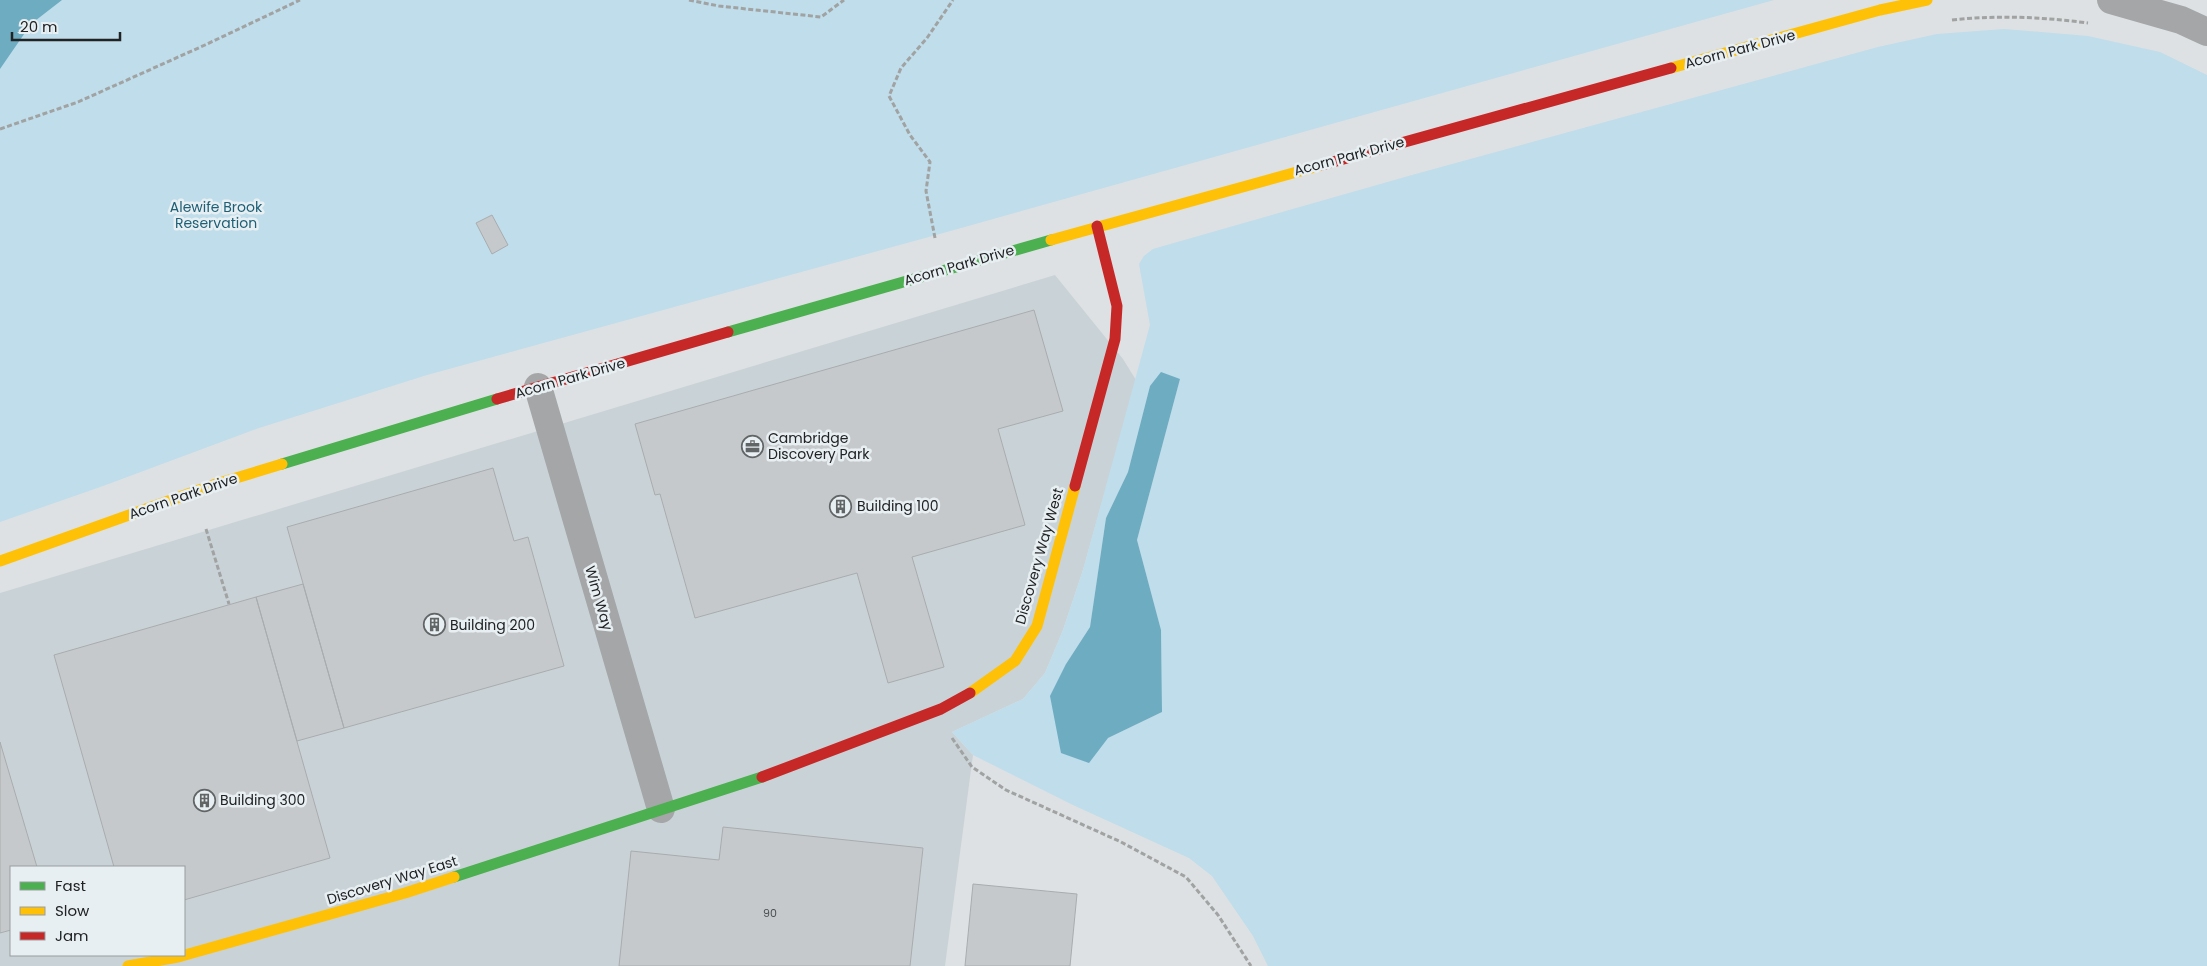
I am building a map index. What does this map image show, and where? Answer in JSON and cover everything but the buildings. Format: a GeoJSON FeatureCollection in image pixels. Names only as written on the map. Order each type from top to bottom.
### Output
{"type":"FeatureCollection","features":[{"type":"Feature","properties":{"kind":"street","name":"Acorn Park Drive"},"geometry":{"type":"LineString","coordinates":[[0,561],[258,470],[538,387],[1097,226],[1880,10],[1927,0]]}},
{"type":"Feature","properties":{"kind":"street"},"geometry":{"type":"LineString","coordinates":[[2111,0],[2181,20],[2207,32]]}},
{"type":"Feature","properties":{"kind":"street","name":"Discovery Way West"},"geometry":{"type":"LineString","coordinates":[[661,809],[753,780],[941,709],[981,687],[1015,661],[1037,626],[1115,339],[1117,306],[1097,226]]}},
{"type":"Feature","properties":{"kind":"street","name":"Wim Way"},"geometry":{"type":"LineString","coordinates":[[538,387],[661,809]]}},
{"type":"Feature","properties":{"kind":"street","name":"Discovery Way East"},"geometry":{"type":"LineString","coordinates":[[185,955],[405,893],[661,809]]}},
{"type":"Feature","properties":{"kind":"street","name":"Discovery Way East"},"geometry":{"type":"LineString","coordinates":[[128,966],[182,956]]}},
{"type":"Feature","properties":{"kind":"path"},"geometry":{"type":"LineString","coordinates":[[0,129],[78,102],[300,0]]}},
{"type":"Feature","properties":{"kind":"path"},"geometry":{"type":"LineString","coordinates":[[689,0],[720,6],[821,17],[844,0]]}},
{"type":"Feature","properties":{"kind":"path"},"geometry":{"type":"LineString","coordinates":[[946,269],[934,234],[926,191],[930,162],[910,135],[889,96],[901,68],[927,38],[952,0]]}},
{"type":"Feature","properties":{"kind":"path"},"geometry":{"type":"LineString","coordinates":[[206,529],[229,604]]}},
{"type":"Feature","properties":{"kind":"path"},"geometry":{"type":"LineString","coordinates":[[941,709],[954,742],[972,767],[1006,790],[1121,842],[1186,877],[1218,915],[1251,966]]}},
{"type":"Feature","properties":{"kind":"shaded area","name":"Cambridge Discovery Park"},"geometry":{"type":"Polygon","coordinates":[[[1055,275],[1123,359],[1136,380],[1083,570],[1063,630],[1045,673],[1023,699],[952,732],[973,755],[945,966],[0,966],[0,593],[1055,275]]]}},
{"type":"Feature","properties":{"kind":"green space","name":"Alewife Brook Reservation"},"geometry":{"type":"Polygon","coordinates":[[[0,0],[1774,0],[936,235],[427,375],[259,428],[0,522],[0,0]]]}},
{"type":"Feature","properties":{"kind":"green space"},"geometry":{"type":"Polygon","coordinates":[[[2004,29],[2088,36],[2160,52],[2207,75],[2207,966],[1268,966],[1253,936],[1212,876],[1189,858],[1073,805],[973,755],[952,732],[1023,699],[1045,673],[1063,630],[1083,570],[1150,325],[1139,264],[1144,256],[1153,249],[1412,175],[1878,47],[1937,34],[2004,29]],[[1180,379],[1150,386],[1128,472],[1106,518],[1090,627],[1066,664],[1108,738],[1162,712],[1161,630],[1137,540],[1180,379]]]}},
{"type":"Feature","properties":{"kind":"water"},"geometry":{"type":"Polygon","coordinates":[[[0,0],[62,0],[31,24],[0,69],[0,0]]]}},
{"type":"Feature","properties":{"kind":"water"},"geometry":{"type":"Polygon","coordinates":[[[1161,372],[1180,379],[1137,540],[1161,630],[1162,712],[1108,738],[1089,763],[1061,753],[1050,696],[1066,664],[1090,627],[1106,518],[1128,472],[1150,386],[1161,372]]]}},
{"type":"Feature","properties":{"kind":"traffic: fast"},"geometry":{"type":"LineString","coordinates":[[728,332],[1051,240]]}},
{"type":"Feature","properties":{"kind":"traffic: fast"},"geometry":{"type":"LineString","coordinates":[[282,464],[497,399]]}},
{"type":"Feature","properties":{"kind":"traffic: fast"},"geometry":{"type":"LineString","coordinates":[[454,877],[762,777]]}},
{"type":"Feature","properties":{"kind":"traffic: slow"},"geometry":{"type":"LineString","coordinates":[[1671,68],[1880,10],[1927,0]]}},
{"type":"Feature","properties":{"kind":"traffic: slow"},"geometry":{"type":"LineString","coordinates":[[1051,240],[1322,165]]}},
{"type":"Feature","properties":{"kind":"traffic: slow"},"geometry":{"type":"LineString","coordinates":[[0,561],[216,484],[282,464]]}},
{"type":"Feature","properties":{"kind":"traffic: slow"},"geometry":{"type":"LineString","coordinates":[[970,693],[1015,661],[1037,626],[1075,486]]}},
{"type":"Feature","properties":{"kind":"traffic: slow"},"geometry":{"type":"LineString","coordinates":[[185,955],[405,893],[454,877]]}},
{"type":"Feature","properties":{"kind":"traffic: slow"},"geometry":{"type":"LineString","coordinates":[[128,966],[182,956]]}},
{"type":"Feature","properties":{"kind":"traffic: jam"},"geometry":{"type":"LineString","coordinates":[[1322,165],[1671,68]]}},
{"type":"Feature","properties":{"kind":"traffic: jam"},"geometry":{"type":"LineString","coordinates":[[1075,486],[1115,339],[1117,306],[1097,226]]}},
{"type":"Feature","properties":{"kind":"traffic: jam"},"geometry":{"type":"LineString","coordinates":[[497,399],[728,332]]}},
{"type":"Feature","properties":{"kind":"traffic: jam"},"geometry":{"type":"LineString","coordinates":[[762,777],[941,709],[970,693]]}},
{"type":"Feature","properties":{"kind":"place","name":"Cambridge Discovery Park"},"geometry":{"type":"Point","coordinates":[752,446]}},
{"type":"Feature","properties":{"kind":"place","name":"Building 100"},"geometry":{"type":"Point","coordinates":[841,506]}},
{"type":"Feature","properties":{"kind":"place","name":"Building 200"},"geometry":{"type":"Point","coordinates":[434,625]}},
{"type":"Feature","properties":{"kind":"place","name":"Building 300"},"geometry":{"type":"Point","coordinates":[204,800]}}]}
